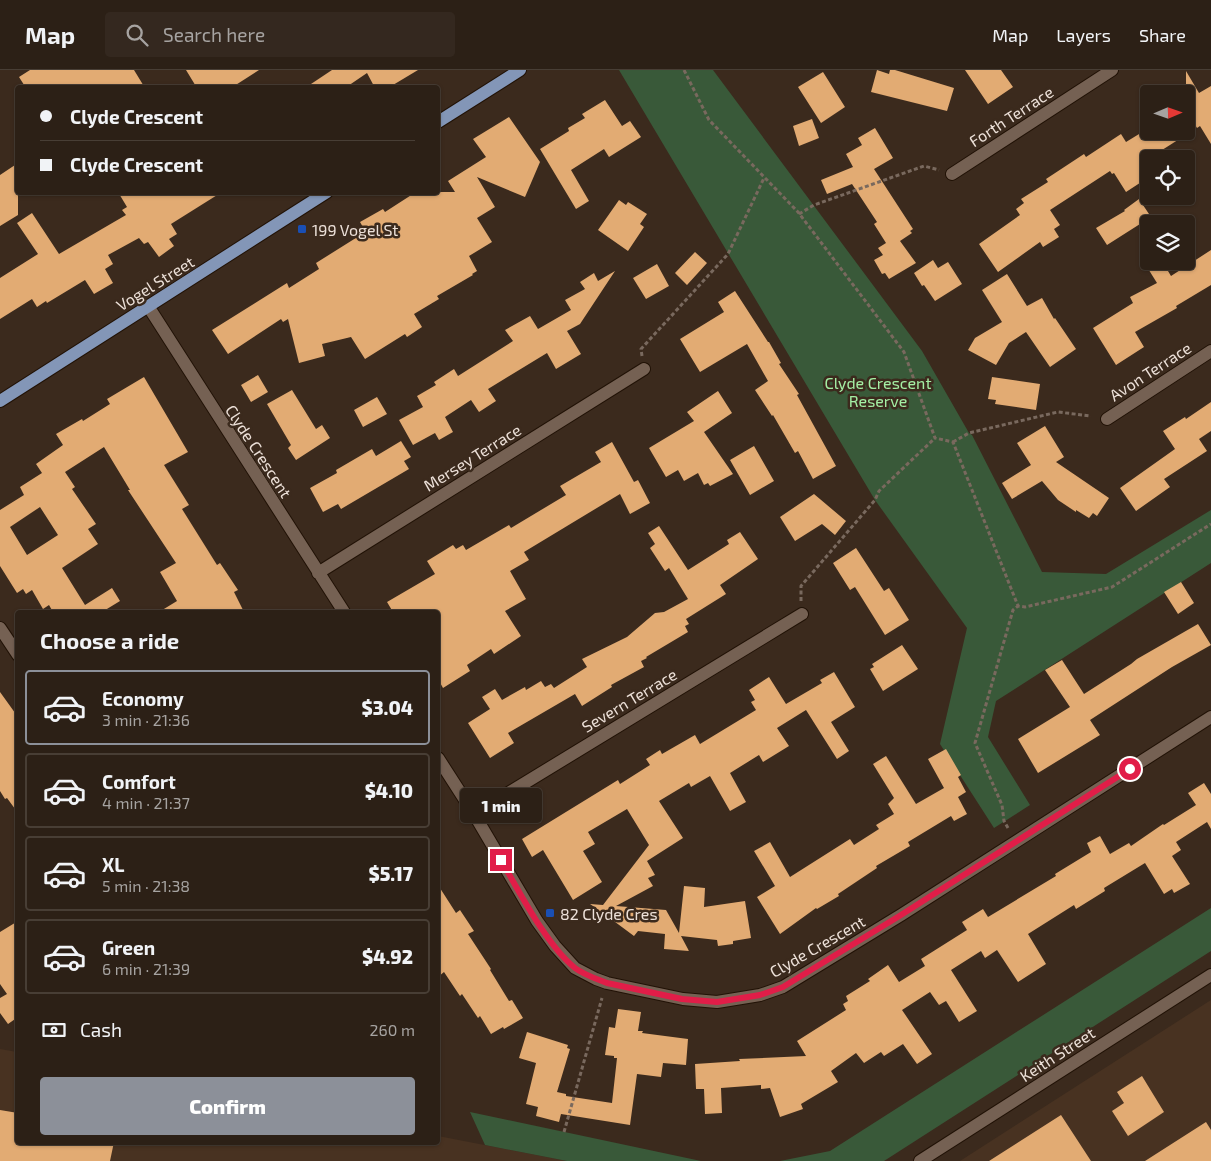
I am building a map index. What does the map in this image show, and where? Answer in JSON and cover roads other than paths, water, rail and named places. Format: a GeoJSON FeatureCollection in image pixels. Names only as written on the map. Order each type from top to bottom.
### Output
{"type":"FeatureCollection","features":[{"type":"Feature","properties":{"kind":"main road"},"geometry":{"type":"LineString","coordinates":[[440,121],[520,70]]}},
{"type":"Feature","properties":{"kind":"main road","name":"Vogel Street"},"geometry":{"type":"LineString","coordinates":[[0,401],[322,195]]}},
{"type":"Feature","properties":{"kind":"street","name":"Forth Terrace"},"geometry":{"type":"LineString","coordinates":[[952,174],[1112,70]]}},
{"type":"Feature","properties":{"kind":"street","name":"Clyde Crescent"},"geometry":{"type":"LineString","coordinates":[[148,306],[343,610]]}},
{"type":"Feature","properties":{"kind":"street","name":"Avon Terrace"},"geometry":{"type":"LineString","coordinates":[[1107,418],[1211,351]]}},
{"type":"Feature","properties":{"kind":"street","name":"Mersey Terrace"},"geometry":{"type":"LineString","coordinates":[[318,573],[644,369]]}},
{"type":"Feature","properties":{"kind":"street","name":"Severn Terrace"},"geometry":{"type":"LineString","coordinates":[[474,814],[802,614]]}},
{"type":"Feature","properties":{"kind":"street"},"geometry":{"type":"LineString","coordinates":[[0,628],[15,650]]}},
{"type":"Feature","properties":{"kind":"street","name":"Clyde Crescent"},"geometry":{"type":"LineString","coordinates":[[440,761],[474,814],[537,921],[555,946],[576,968],[607,983],[682,999],[717,1002],[760,995],[783,987],[1211,717]]}},
{"type":"Feature","properties":{"kind":"street","name":"Keith Street"},"geometry":{"type":"LineString","coordinates":[[920,1161],[1211,975]]}},
{"type":"Feature","properties":{"kind":"place","name":"199 Vogel St"},"geometry":{"type":"Point","coordinates":[302,229]}},
{"type":"Feature","properties":{"kind":"place","name":"82 Clyde Cres"},"geometry":{"type":"Point","coordinates":[550,913]}},
{"type":"Feature","properties":{"kind":"park label","name":"Clyde Crescent Reserve"},"geometry":{"type":"Point","coordinates":[878,391]}}]}
